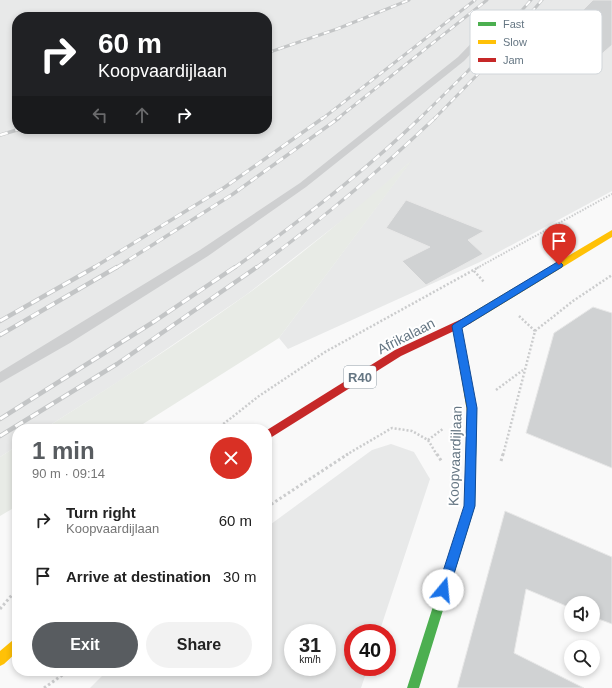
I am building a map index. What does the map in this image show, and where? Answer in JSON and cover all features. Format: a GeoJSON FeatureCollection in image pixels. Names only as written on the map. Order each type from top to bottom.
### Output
{"type":"FeatureCollection","features":[{"type":"Feature","properties":{"kind":"main road","name":"R40"},"geometry":{"type":"LineString","coordinates":[[457,326],[612,233]]}},
{"type":"Feature","properties":{"kind":"main road","name":"Afrikalaan"},"geometry":{"type":"LineString","coordinates":[[272,432],[398,353],[457,326]]}},
{"type":"Feature","properties":{"kind":"main road","name":"Koopvaardijlaan"},"geometry":{"type":"LineString","coordinates":[[413,688],[470,506],[472,408],[457,326]]}},
{"type":"Feature","properties":{"kind":"main road"},"geometry":{"type":"LineString","coordinates":[[0,660],[12,649]]}},
{"type":"Feature","properties":{"kind":"lane"},"geometry":{"type":"LineString","coordinates":[[0,378],[66,340],[204,253],[303,185],[461,59],[470,50]]}},
{"type":"Feature","properties":{"kind":"path"},"geometry":{"type":"LineString","coordinates":[[223,424],[259,396],[325,352],[612,194]]}},
{"type":"Feature","properties":{"kind":"path"},"geometry":{"type":"LineString","coordinates":[[499,466],[523,370],[535,331],[573,301],[612,276]]}},
{"type":"Feature","properties":{"kind":"path"},"geometry":{"type":"LineString","coordinates":[[272,504],[324,468],[392,428],[412,431],[428,440]]}},
{"type":"Feature","properties":{"kind":"path"},"geometry":{"type":"LineString","coordinates":[[0,609],[12,595]]}},
{"type":"Feature","properties":{"kind":"path"},"geometry":{"type":"LineString","coordinates":[[44,688],[61,676]]}},
{"type":"Feature","properties":{"kind":"shaded area"},"geometry":{"type":"Polygon","coordinates":[[[0,0],[612,0],[612,191],[480,262],[288,349],[279,338],[410,162],[362,205],[246,295],[121,380],[52,424],[12,424],[12,449],[0,457],[0,0]]]}},
{"type":"Feature","properties":{"kind":"shaded area"},"geometry":{"type":"Polygon","coordinates":[[[412,160],[279,338],[143,424],[52,424],[146,364],[246,295],[289,263],[412,160]]]}},
{"type":"Feature","properties":{"kind":"shaded area"},"geometry":{"type":"Polygon","coordinates":[[[391,444],[414,452],[430,479],[382,624],[344,624],[344,676],[365,676],[361,688],[90,688],[102,676],[272,676],[272,523],[372,450],[391,444]]]}},
{"type":"Feature","properties":{"kind":"shaded area"},"geometry":{"type":"Polygon","coordinates":[[[12,449],[12,509],[0,516],[0,457],[12,449]]]}},
{"type":"Feature","properties":{"kind":"building"},"geometry":{"type":"Polygon","coordinates":[[[593,0],[612,0],[612,45],[602,54],[602,10],[583,10],[593,0]]]}},
{"type":"Feature","properties":{"kind":"building"},"geometry":{"type":"Polygon","coordinates":[[[406,200],[484,231],[468,240],[483,254],[426,285],[402,261],[430,247],[386,228],[406,200]]]}},
{"type":"Feature","properties":{"kind":"building"},"geometry":{"type":"Polygon","coordinates":[[[593,307],[612,313],[612,468],[526,433],[554,333],[593,307]]]}},
{"type":"Feature","properties":{"kind":"building"},"geometry":{"type":"Polygon","coordinates":[[[505,511],[612,557],[612,624],[600,620],[600,596],[564,596],[564,605],[526,589],[514,653],[584,688],[457,688],[505,511]]]}},
{"type":"Feature","properties":{"kind":"railway"},"geometry":{"type":"LineString","coordinates":[[272,51],[337,29],[409,0]]}},
{"type":"Feature","properties":{"kind":"railway"},"geometry":{"type":"LineString","coordinates":[[322,119],[475,0]]}},
{"type":"Feature","properties":{"kind":"railway"},"geometry":{"type":"LineString","coordinates":[[474,10],[487,0]]}},
{"type":"Feature","properties":{"kind":"railway"},"geometry":{"type":"LineString","coordinates":[[522,10],[531,0]]}},
{"type":"Feature","properties":{"kind":"railway"},"geometry":{"type":"LineString","coordinates":[[533,10],[542,0]]}},
{"type":"Feature","properties":{"kind":"railway"},"geometry":{"type":"LineString","coordinates":[[337,119],[470,13]]}},
{"type":"Feature","properties":{"kind":"railway"},"geometry":{"type":"LineString","coordinates":[[419,119],[470,69]]}},
{"type":"Feature","properties":{"kind":"railway"},"geometry":{"type":"LineString","coordinates":[[435,118],[478,74]]}},
{"type":"Feature","properties":{"kind":"railway"},"geometry":{"type":"LineString","coordinates":[[93,268],[225,187],[323,118]]}},
{"type":"Feature","properties":{"kind":"railway"},"geometry":{"type":"LineString","coordinates":[[116,268],[233,194],[339,118]]}},
{"type":"Feature","properties":{"kind":"railway"},"geometry":{"type":"LineString","coordinates":[[234,268],[353,178],[420,118]]}},
{"type":"Feature","properties":{"kind":"railway"},"geometry":{"type":"LineString","coordinates":[[256,268],[303,233],[348,196],[435,118]]}},
{"type":"Feature","properties":{"kind":"railway"},"geometry":{"type":"LineString","coordinates":[[0,135],[12,131]]}},
{"type":"Feature","properties":{"kind":"railway"},"geometry":{"type":"LineString","coordinates":[[0,321],[95,267]]}},
{"type":"Feature","properties":{"kind":"railway"},"geometry":{"type":"LineString","coordinates":[[0,335],[117,267]]}},
{"type":"Feature","properties":{"kind":"railway"},"geometry":{"type":"LineString","coordinates":[[0,419],[155,321],[235,267]]}},
{"type":"Feature","properties":{"kind":"railway"},"geometry":{"type":"LineString","coordinates":[[20,424],[117,364],[257,267]]}},
{"type":"Feature","properties":{"kind":"railway"},"geometry":{"type":"LineString","coordinates":[[0,436],[12,429]]}},
{"type":"Feature","properties":{"kind":"traffic: fast"},"geometry":{"type":"LineString","coordinates":[[413,688],[470,506],[472,412]]}},
{"type":"Feature","properties":{"kind":"traffic: slow"},"geometry":{"type":"LineString","coordinates":[[468,320],[612,233]]}},
{"type":"Feature","properties":{"kind":"traffic: slow"},"geometry":{"type":"LineString","coordinates":[[457,326],[472,412]]}},
{"type":"Feature","properties":{"kind":"traffic: slow"},"geometry":{"type":"LineString","coordinates":[[0,660],[12,649]]}},
{"type":"Feature","properties":{"kind":"traffic: jam"},"geometry":{"type":"LineString","coordinates":[[272,432],[398,353],[468,320]]}},
{"type":"Feature","properties":{"kind":"route"},"geometry":{"type":"LineString","coordinates":[[443,590],[470,506],[472,408],[457,326],[559,265]]}}]}
